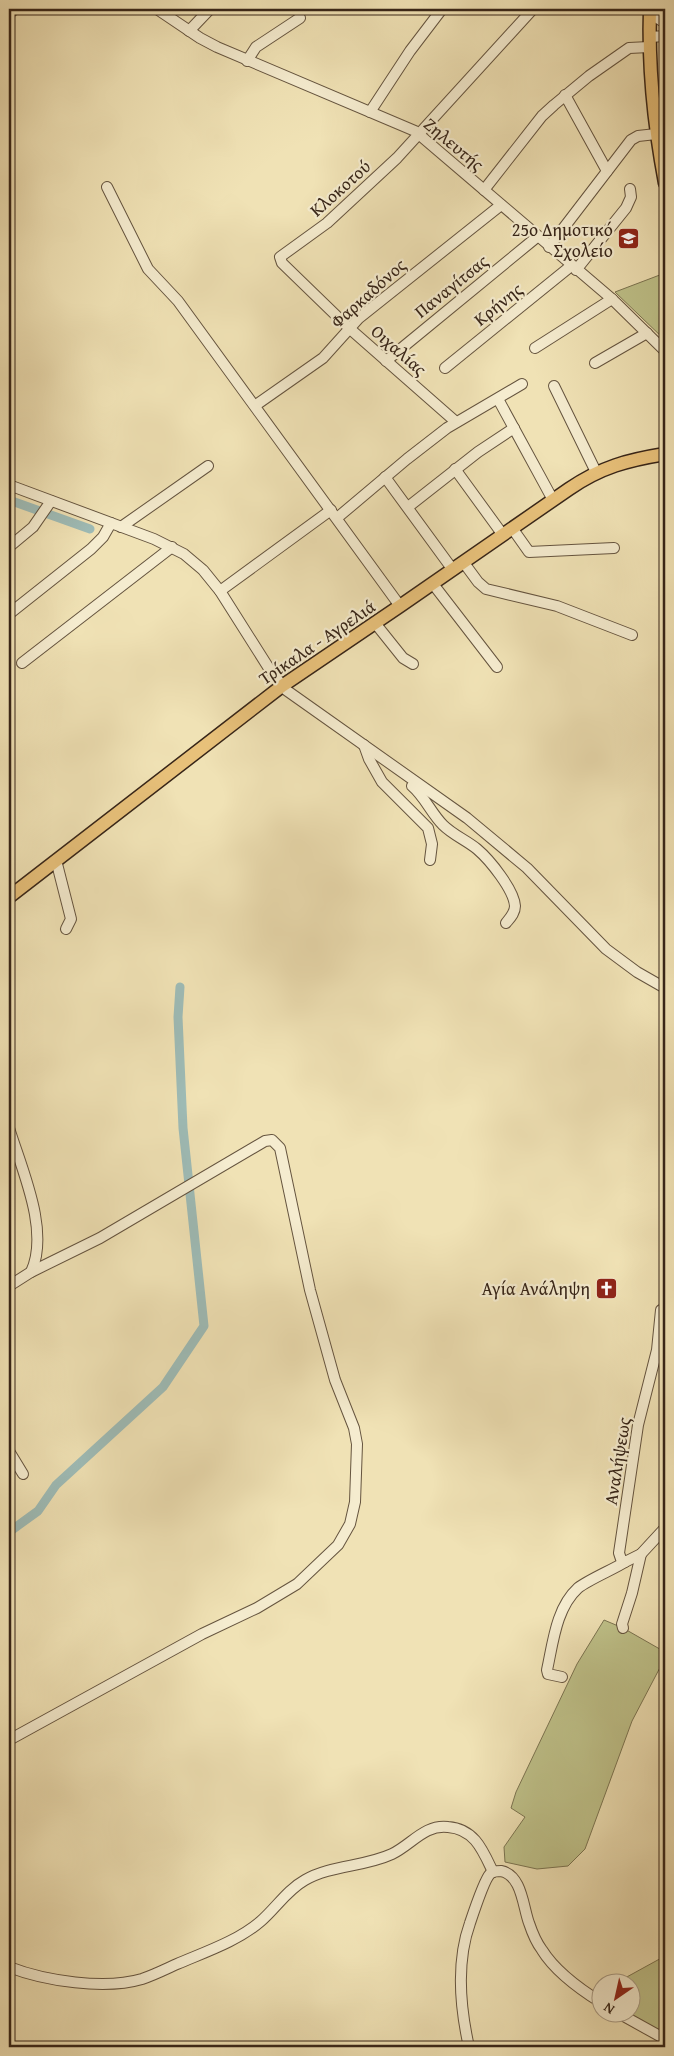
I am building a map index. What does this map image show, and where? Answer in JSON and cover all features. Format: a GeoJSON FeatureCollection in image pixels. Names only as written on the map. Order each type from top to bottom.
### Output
{"type":"FeatureCollection","features":[{"type":"Feature","properties":{"kind":"main road"},"geometry":{"type":"LineString","coordinates":[[650,11],[650,42],[665,182]]}},
{"type":"Feature","properties":{"kind":"main road","name":"Τρίκαλα - Αγρελιά"},"geometry":{"type":"LineString","coordinates":[[9,897],[282,686],[553,500],[596,472],[625,462],[665,454]]}},
{"type":"Feature","properties":{"kind":"street"},"geometry":{"type":"LineString","coordinates":[[9,14],[16,9]]}},
{"type":"Feature","properties":{"kind":"street","name":"Ζηλευτής"},"geometry":{"type":"LineString","coordinates":[[157,9],[208,43],[247,61],[406,126],[420,134],[537,237],[612,299],[665,351]]}},
{"type":"Feature","properties":{"kind":"street"},"geometry":{"type":"LineString","coordinates":[[189,31],[210,9]]}},
{"type":"Feature","properties":{"kind":"street"},"geometry":{"type":"LineString","coordinates":[[370,112],[397,70],[442,9]]}},
{"type":"Feature","properties":{"kind":"street","name":"Κλοκοτού"},"geometry":{"type":"LineString","coordinates":[[280,260],[283,254],[327,223],[420,134],[533,9]]}},
{"type":"Feature","properties":{"kind":"street"},"geometry":{"type":"LineString","coordinates":[[650,11],[665,23]]}},
{"type":"Feature","properties":{"kind":"street"},"geometry":{"type":"LineString","coordinates":[[247,61],[256,46],[300,18]]}},
{"type":"Feature","properties":{"kind":"street"},"geometry":{"type":"LineString","coordinates":[[484,190],[542,116],[565,95],[630,48],[665,36]]}},
{"type":"Feature","properties":{"kind":"street"},"geometry":{"type":"LineString","coordinates":[[565,95],[607,171]]}},
{"type":"Feature","properties":{"kind":"street"},"geometry":{"type":"LineString","coordinates":[[549,247],[635,137],[660,142]]}},
{"type":"Feature","properties":{"kind":"street"},"geometry":{"type":"LineString","coordinates":[[107,187],[151,274],[178,301],[256,405],[400,606]]}},
{"type":"Feature","properties":{"kind":"street","name":"Κρήνης"},"geometry":{"type":"LineString","coordinates":[[445,368],[574,268],[626,208],[631,197],[630,189]]}},
{"type":"Feature","properties":{"kind":"street","name":"Φαρκαδόνος"},"geometry":{"type":"LineString","coordinates":[[256,405],[323,358],[349,328],[415,272],[501,205]]}},
{"type":"Feature","properties":{"kind":"street","name":"Παναγίτσας"},"geometry":{"type":"LineString","coordinates":[[386,361],[537,237]]}},
{"type":"Feature","properties":{"kind":"street","name":"Οιχαλίας"},"geometry":{"type":"LineString","coordinates":[[280,260],[297,279],[349,328],[456,422]]}},
{"type":"Feature","properties":{"kind":"street"},"geometry":{"type":"LineString","coordinates":[[534,348],[612,299]]}},
{"type":"Feature","properties":{"kind":"street"},"geometry":{"type":"LineString","coordinates":[[595,363],[647,333]]}},
{"type":"Feature","properties":{"kind":"street"},"geometry":{"type":"LineString","coordinates":[[220,591],[334,514],[456,422],[522,384]]}},
{"type":"Feature","properties":{"kind":"street"},"geometry":{"type":"LineString","coordinates":[[554,386],[596,472]]}},
{"type":"Feature","properties":{"kind":"street"},"geometry":{"type":"LineString","coordinates":[[498,399],[553,500]]}},
{"type":"Feature","properties":{"kind":"street"},"geometry":{"type":"LineString","coordinates":[[408,507],[455,469],[514,428]]}},
{"type":"Feature","properties":{"kind":"street"},"geometry":{"type":"LineString","coordinates":[[121,527],[208,466]]}},
{"type":"Feature","properties":{"kind":"street"},"geometry":{"type":"LineString","coordinates":[[455,469],[508,531],[529,552],[614,548]]}},
{"type":"Feature","properties":{"kind":"street"},"geometry":{"type":"LineString","coordinates":[[385,477],[453,570]]}},
{"type":"Feature","properties":{"kind":"street"},"geometry":{"type":"LineString","coordinates":[[9,485],[49,505],[111,523],[172,547],[194,561],[220,591],[282,686],[467,818],[514,857],[606,949],[637,972],[665,988]]}},
{"type":"Feature","properties":{"kind":"street"},"geometry":{"type":"LineString","coordinates":[[9,547],[33,527],[49,505]]}},
{"type":"Feature","properties":{"kind":"street"},"geometry":{"type":"LineString","coordinates":[[9,614],[91,549],[103,537],[111,523]]}},
{"type":"Feature","properties":{"kind":"street"},"geometry":{"type":"LineString","coordinates":[[22,663],[172,547]]}},
{"type":"Feature","properties":{"kind":"street"},"geometry":{"type":"LineString","coordinates":[[464,562],[478,582],[486,589],[557,606],[632,635]]}},
{"type":"Feature","properties":{"kind":"street"},"geometry":{"type":"LineString","coordinates":[[433,584],[497,668]]}},
{"type":"Feature","properties":{"kind":"street"},"geometry":{"type":"LineString","coordinates":[[376,623],[403,658],[413,664]]}},
{"type":"Feature","properties":{"kind":"street"},"geometry":{"type":"LineString","coordinates":[[364,745],[366,753],[382,782],[428,828],[432,844],[430,860]]}},
{"type":"Feature","properties":{"kind":"street"},"geometry":{"type":"LineString","coordinates":[[399,770],[402,776],[424,798],[441,824],[479,851],[495,869],[515,906],[514,913],[506,923]]}},
{"type":"Feature","properties":{"kind":"street"},"geometry":{"type":"LineString","coordinates":[[56,860],[71,919],[66,929]]}},
{"type":"Feature","properties":{"kind":"street"},"geometry":{"type":"LineString","coordinates":[[9,1128],[36,1217],[38,1246],[35,1264],[31,1272]]}},
{"type":"Feature","properties":{"kind":"street"},"geometry":{"type":"LineString","coordinates":[[9,1286],[31,1272],[100,1238],[265,1141],[272,1140],[280,1148],[310,1290],[335,1380],[354,1428],[357,1444],[355,1502],[350,1524],[338,1546],[296,1584],[257,1608],[202,1634],[9,1740]]}},
{"type":"Feature","properties":{"kind":"street","name":"Αναλήψεως"},"geometry":{"type":"LineString","coordinates":[[626,1562],[621,1559],[619,1553],[638,1425],[657,1350],[661,1310]]}},
{"type":"Feature","properties":{"kind":"street"},"geometry":{"type":"LineString","coordinates":[[9,1451],[23,1474]]}},
{"type":"Feature","properties":{"kind":"street"},"geometry":{"type":"LineString","coordinates":[[562,1677],[548,1674],[547,1670],[558,1625],[565,1606],[578,1588],[641,1554],[665,1528]]}},
{"type":"Feature","properties":{"kind":"street"},"geometry":{"type":"LineString","coordinates":[[623,1628],[622,1624],[632,1593],[641,1554]]}},
{"type":"Feature","properties":{"kind":"street"},"geometry":{"type":"LineString","coordinates":[[9,1967],[82,1984],[112,1984],[143,1978],[213,1949],[244,1932],[260,1922],[289,1892],[305,1880],[318,1874],[390,1855],[426,1831],[439,1826],[459,1829],[474,1838],[481,1847],[492,1872]]}},
{"type":"Feature","properties":{"kind":"street"},"geometry":{"type":"LineString","coordinates":[[470,2047],[463,2011],[462,1952],[475,1910],[488,1877],[492,1872],[499,1871],[505,1873],[517,1885],[530,1925],[541,1950],[564,1973],[592,1995]]}},
{"type":"Feature","properties":{"kind":"street"},"geometry":{"type":"LineString","coordinates":[[639,2024],[665,2038]]}},
{"type":"Feature","properties":{"kind":"green space"},"geometry":{"type":"Polygon","coordinates":[[[665,273],[665,340],[615,292],[665,273]]]}},
{"type":"Feature","properties":{"kind":"green space"},"geometry":{"type":"Polygon","coordinates":[[[604,1620],[623,1628],[665,1652],[665,1658],[632,1721],[585,1849],[568,1866],[537,1869],[505,1862],[504,1847],[525,1817],[511,1808],[516,1792],[577,1664],[604,1620]]]}},
{"type":"Feature","properties":{"kind":"green space"},"geometry":{"type":"Polygon","coordinates":[[[665,1956],[665,2033],[642,2021],[642,1974],[632,1974],[665,1956]]]}},
{"type":"Feature","properties":{"kind":"waterway"},"geometry":{"type":"LineString","coordinates":[[9,500],[90,529]]}},
{"type":"Feature","properties":{"kind":"waterway"},"geometry":{"type":"LineString","coordinates":[[9,1532],[38,1511],[56,1485],[163,1387],[204,1326],[183,1128],[178,1017],[180,987]]}},
{"type":"Feature","properties":{"kind":"place","name":"25ο Δημοτικό Σχολείο"},"geometry":{"type":"Point","coordinates":[629,239]}},
{"type":"Feature","properties":{"kind":"place","name":"Αγία Ανάληψη"},"geometry":{"type":"Point","coordinates":[606,1288]}}]}
